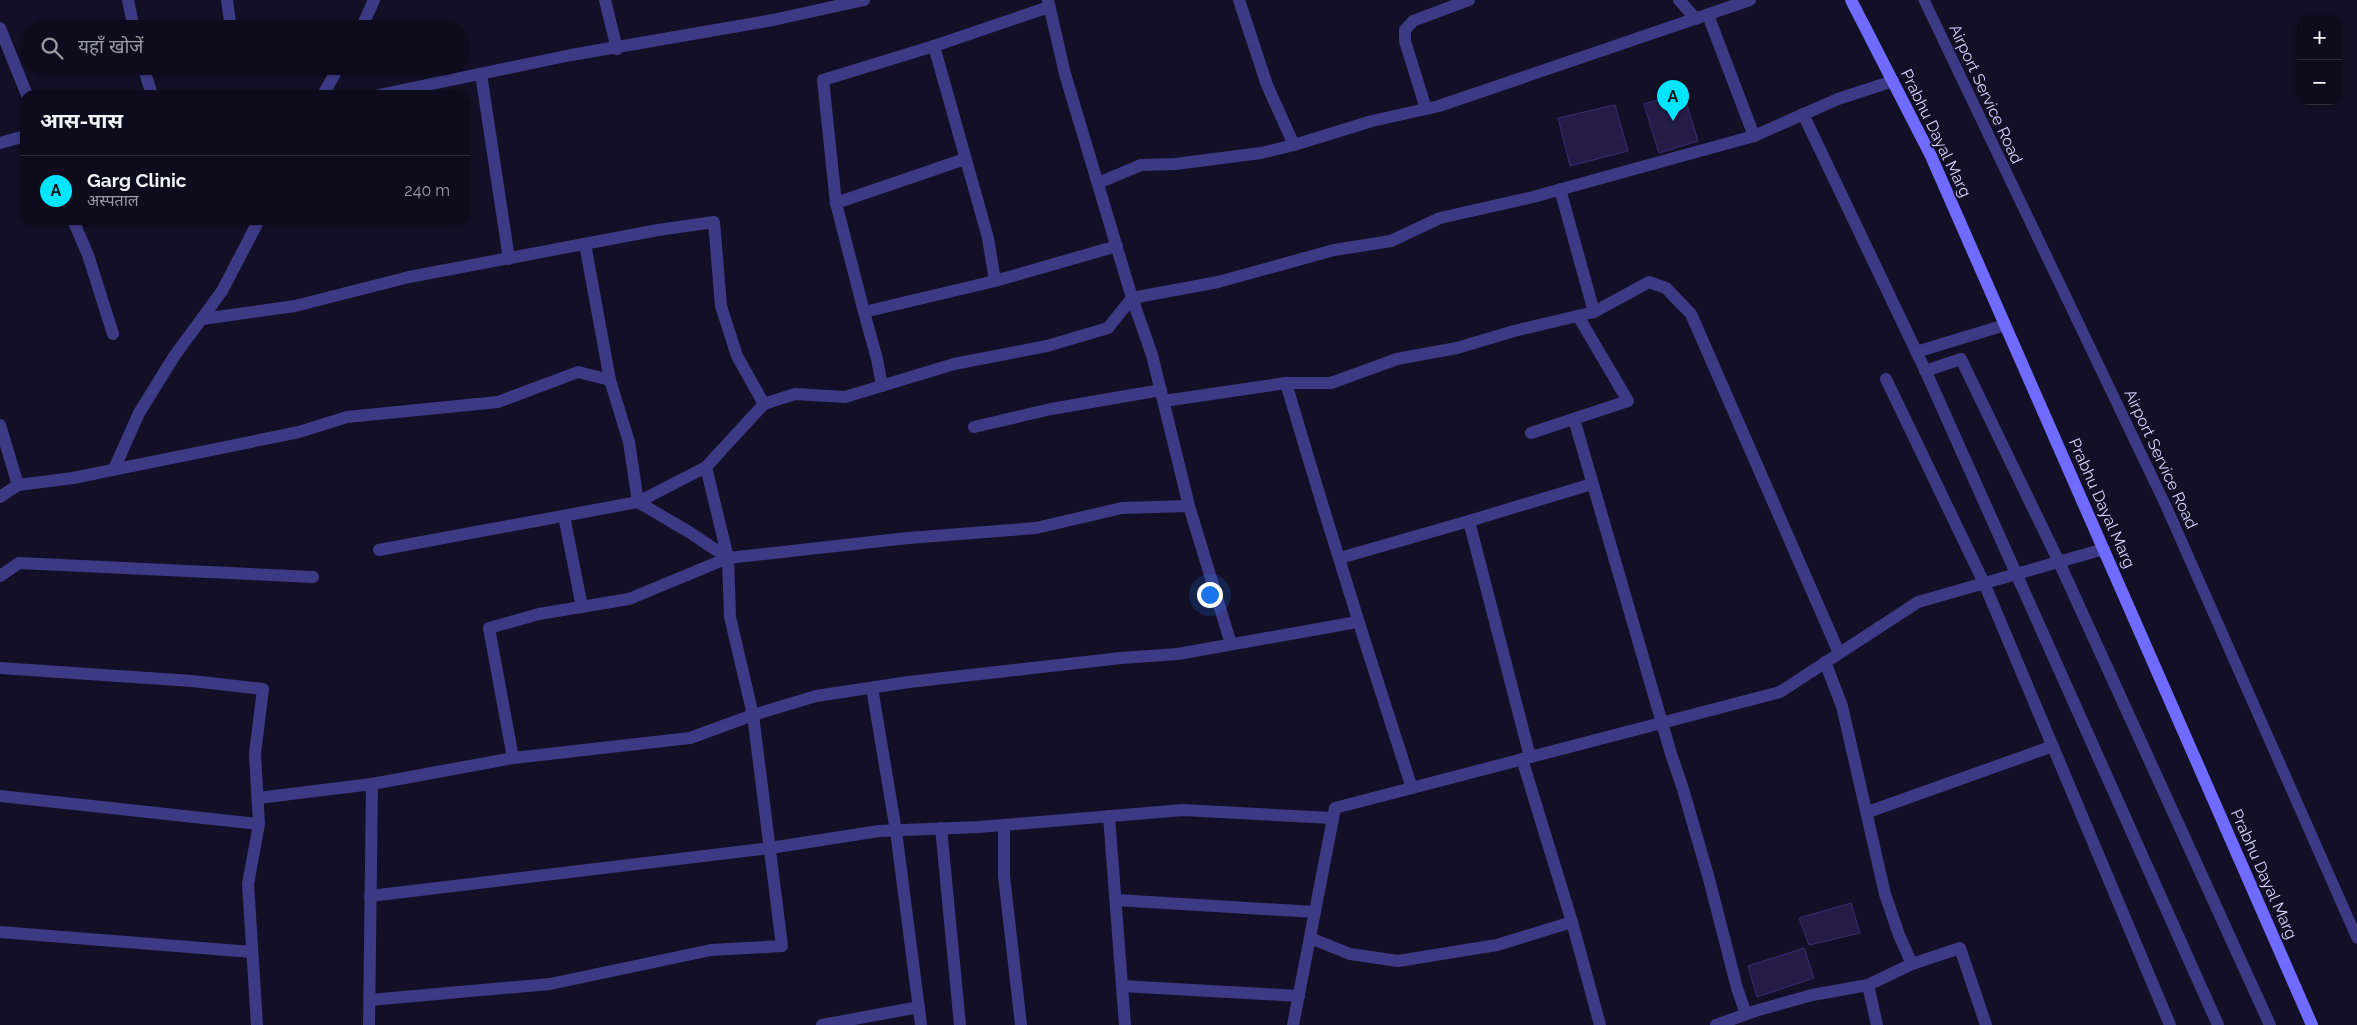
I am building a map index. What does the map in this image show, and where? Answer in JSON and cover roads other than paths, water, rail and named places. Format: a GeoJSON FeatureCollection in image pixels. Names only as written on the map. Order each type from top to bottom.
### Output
{"type":"FeatureCollection","features":[{"type":"Feature","properties":{"kind":"street"},"geometry":{"type":"LineString","coordinates":[[128,0],[132,20]]}},
{"type":"Feature","properties":{"kind":"street"},"geometry":{"type":"LineString","coordinates":[[227,0],[230,20]]}},
{"type":"Feature","properties":{"kind":"street"},"geometry":{"type":"LineString","coordinates":[[365,20],[374,0]]}},
{"type":"Feature","properties":{"kind":"street"},"geometry":{"type":"LineString","coordinates":[[605,0],[617,49]]}},
{"type":"Feature","properties":{"kind":"street"},"geometry":{"type":"LineString","coordinates":[[403,90],[570,55],[617,49],[773,20],[864,0]]}},
{"type":"Feature","properties":{"kind":"street"},"geometry":{"type":"LineString","coordinates":[[1239,0],[1267,84],[1294,145]]}},
{"type":"Feature","properties":{"kind":"street"},"geometry":{"type":"LineString","coordinates":[[1426,109],[1405,41],[1405,30],[1413,21],[1469,0]]}},
{"type":"Feature","properties":{"kind":"street"},"geometry":{"type":"LineString","coordinates":[[1679,0],[1702,17],[1754,136]]}},
{"type":"Feature","properties":{"kind":"street"},"geometry":{"type":"LineString","coordinates":[[1098,182],[1141,165],[1194,162],[1261,153],[1372,121],[1426,109],[1750,0]]}},
{"type":"Feature","properties":{"kind":"street","name":"Prabhu Dayal Marg"},"geometry":{"type":"LineString","coordinates":[[1851,0],[1931,156],[2312,1025]]}},
{"type":"Feature","properties":{"kind":"street"},"geometry":{"type":"LineString","coordinates":[[882,386],[877,359],[836,203],[823,80],[934,46],[1048,4],[1065,74],[1132,298],[1152,355],[1189,506],[1231,644]]}},
{"type":"Feature","properties":{"kind":"street"},"geometry":{"type":"LineString","coordinates":[[0,28],[24,90]]}},
{"type":"Feature","properties":{"kind":"street"},"geometry":{"type":"LineString","coordinates":[[934,46],[988,238],[995,280]]}},
{"type":"Feature","properties":{"kind":"street"},"geometry":{"type":"LineString","coordinates":[[481,74],[509,259]]}},
{"type":"Feature","properties":{"kind":"street"},"geometry":{"type":"LineString","coordinates":[[146,75],[150,90]]}},
{"type":"Feature","properties":{"kind":"street"},"geometry":{"type":"LineString","coordinates":[[326,90],[334,75]]}},
{"type":"Feature","properties":{"kind":"street"},"geometry":{"type":"LineString","coordinates":[[379,550],[638,502],[706,467],[764,404],[796,394],[845,397],[954,364],[1047,346],[1108,328],[1132,298],[1218,282],[1334,250],[1391,241],[1440,218],[1560,189],[1754,136],[1838,99],[1893,82]]}},
{"type":"Feature","properties":{"kind":"street"},"geometry":{"type":"LineString","coordinates":[[1803,114],[1925,371],[2218,1025]]}},
{"type":"Feature","properties":{"kind":"street"},"geometry":{"type":"LineString","coordinates":[[0,142],[20,137]]}},
{"type":"Feature","properties":{"kind":"street"},"geometry":{"type":"LineString","coordinates":[[836,203],[965,159]]}},
{"type":"Feature","properties":{"kind":"street"},"geometry":{"type":"LineString","coordinates":[[1560,189],[1594,312]]}},
{"type":"Feature","properties":{"kind":"street"},"geometry":{"type":"LineString","coordinates":[[202,319],[295,306],[409,277],[714,222],[721,306],[738,356],[764,404]]}},
{"type":"Feature","properties":{"kind":"street"},"geometry":{"type":"LineString","coordinates":[[75,225],[88,254],[113,334]]}},
{"type":"Feature","properties":{"kind":"street"},"geometry":{"type":"LineString","coordinates":[[114,469],[139,413],[175,355],[222,292],[256,225]]}},
{"type":"Feature","properties":{"kind":"street"},"geometry":{"type":"LineString","coordinates":[[585,244],[610,380],[629,442],[638,502]]}},
{"type":"Feature","properties":{"kind":"street"},"geometry":{"type":"LineString","coordinates":[[864,312],[995,280],[1117,246]]}},
{"type":"Feature","properties":{"kind":"street"},"geometry":{"type":"LineString","coordinates":[[974,427],[1051,409],[1162,395],[1286,383],[1331,384],[1397,359],[1458,348],[1514,331],[1594,312],[1649,282],[1666,288],[1691,314],[1839,653]]}},
{"type":"Feature","properties":{"kind":"street"},"geometry":{"type":"LineString","coordinates":[[1531,433],[1628,401],[1578,316]]}},
{"type":"Feature","properties":{"kind":"street"},"geometry":{"type":"LineString","coordinates":[[1916,352],[2005,325]]}},
{"type":"Feature","properties":{"kind":"street"},"geometry":{"type":"LineString","coordinates":[[1925,371],[1961,359],[2059,562],[2270,1025]]}},
{"type":"Feature","properties":{"kind":"street"},"geometry":{"type":"LineString","coordinates":[[0,496],[18,485],[114,469],[299,432],[347,416],[498,402],[578,372],[610,380]]}},
{"type":"Feature","properties":{"kind":"street"},"geometry":{"type":"LineString","coordinates":[[1886,380],[1984,583],[2170,1025]]}},
{"type":"Feature","properties":{"kind":"street"},"geometry":{"type":"LineString","coordinates":[[1286,383],[1340,558],[1357,622],[1412,788]]}},
{"type":"Feature","properties":{"kind":"street"},"geometry":{"type":"LineString","coordinates":[[1574,419],[1662,723],[1684,789],[1737,988],[1746,1014]]}},
{"type":"Feature","properties":{"kind":"street"},"geometry":{"type":"LineString","coordinates":[[0,425],[18,485]]}},
{"type":"Feature","properties":{"kind":"street"},"geometry":{"type":"LineString","coordinates":[[370,1000],[550,984],[711,950],[782,946],[753,715],[730,617],[728,558],[706,467]]}},
{"type":"Feature","properties":{"kind":"street"},"geometry":{"type":"LineString","coordinates":[[1340,558],[1592,484]]}},
{"type":"Feature","properties":{"kind":"street"},"geometry":{"type":"LineString","coordinates":[[638,502],[690,532],[728,558]]}},
{"type":"Feature","properties":{"kind":"street"},"geometry":{"type":"LineString","coordinates":[[512,758],[489,628],[539,614],[629,599],[728,558],[908,538],[1036,528],[1122,508],[1189,506]]}},
{"type":"Feature","properties":{"kind":"street"},"geometry":{"type":"LineString","coordinates":[[564,516],[582,607]]}},
{"type":"Feature","properties":{"kind":"street"},"geometry":{"type":"LineString","coordinates":[[1469,521],[1526,758],[1600,1025]]}},
{"type":"Feature","properties":{"kind":"street"},"geometry":{"type":"LineString","coordinates":[[1293,1025],[1335,808],[1780,692],[1918,602],[2104,549]]}},
{"type":"Feature","properties":{"kind":"street"},"geometry":{"type":"LineString","coordinates":[[0,576],[19,563],[313,577]]}},
{"type":"Feature","properties":{"kind":"street"},"geometry":{"type":"LineString","coordinates":[[258,798],[372,784],[512,758],[690,738],[753,715],[816,696],[1121,658],[1178,654],[1294,635],[1357,622]]}},
{"type":"Feature","properties":{"kind":"street"},"geometry":{"type":"LineString","coordinates":[[1825,662],[1842,706],[1868,812],[1885,894],[1899,935],[1912,964]]}},
{"type":"Feature","properties":{"kind":"street"},"geometry":{"type":"LineString","coordinates":[[0,668],[192,681],[263,689],[255,754],[260,824],[248,884],[257,1025]]}},
{"type":"Feature","properties":{"kind":"street"},"geometry":{"type":"LineString","coordinates":[[872,688],[896,830],[921,1025]]}},
{"type":"Feature","properties":{"kind":"street"},"geometry":{"type":"LineString","coordinates":[[1868,812],[2052,746]]}},
{"type":"Feature","properties":{"kind":"street"},"geometry":{"type":"LineString","coordinates":[[369,1025],[372,784]]}},
{"type":"Feature","properties":{"kind":"street"},"geometry":{"type":"LineString","coordinates":[[0,796],[260,824]]}},
{"type":"Feature","properties":{"kind":"street"},"geometry":{"type":"LineString","coordinates":[[370,896],[770,848],[896,830],[1004,824],[1183,810],[1334,818]]}},
{"type":"Feature","properties":{"kind":"street"},"geometry":{"type":"LineString","coordinates":[[1109,816],[1125,1025]]}},
{"type":"Feature","properties":{"kind":"street"},"geometry":{"type":"LineString","coordinates":[[1004,824],[1004,876],[1021,1025]]}},
{"type":"Feature","properties":{"kind":"street"},"geometry":{"type":"LineString","coordinates":[[941,828],[960,1025]]}},
{"type":"Feature","properties":{"kind":"street"},"geometry":{"type":"LineString","coordinates":[[1116,900],[1315,912]]}},
{"type":"Feature","properties":{"kind":"street"},"geometry":{"type":"LineString","coordinates":[[1310,938],[1350,954],[1398,961],[1497,944],[1572,922]]}},
{"type":"Feature","properties":{"kind":"street"},"geometry":{"type":"LineString","coordinates":[[0,932],[252,952]]}},
{"type":"Feature","properties":{"kind":"street"},"geometry":{"type":"LineString","coordinates":[[1716,1025],[1746,1014],[1812,995],[1868,985],[1912,964],[1960,948],[1986,1025]]}},
{"type":"Feature","properties":{"kind":"street"},"geometry":{"type":"LineString","coordinates":[[1868,985],[1877,1025]]}},
{"type":"Feature","properties":{"kind":"street"},"geometry":{"type":"LineString","coordinates":[[1122,986],[1299,996]]}},
{"type":"Feature","properties":{"kind":"street"},"geometry":{"type":"LineString","coordinates":[[822,1025],[919,1007]]}},
{"type":"Feature","properties":{"kind":"lane","name":"Airport Service Road"},"geometry":{"type":"LineString","coordinates":[[1924,0],[2166,506],[2357,938]]}},
{"type":"Feature","properties":{"kind":"place","name":"Garg Clinic"},"geometry":{"type":"Point","coordinates":[1673,121]}}]}
